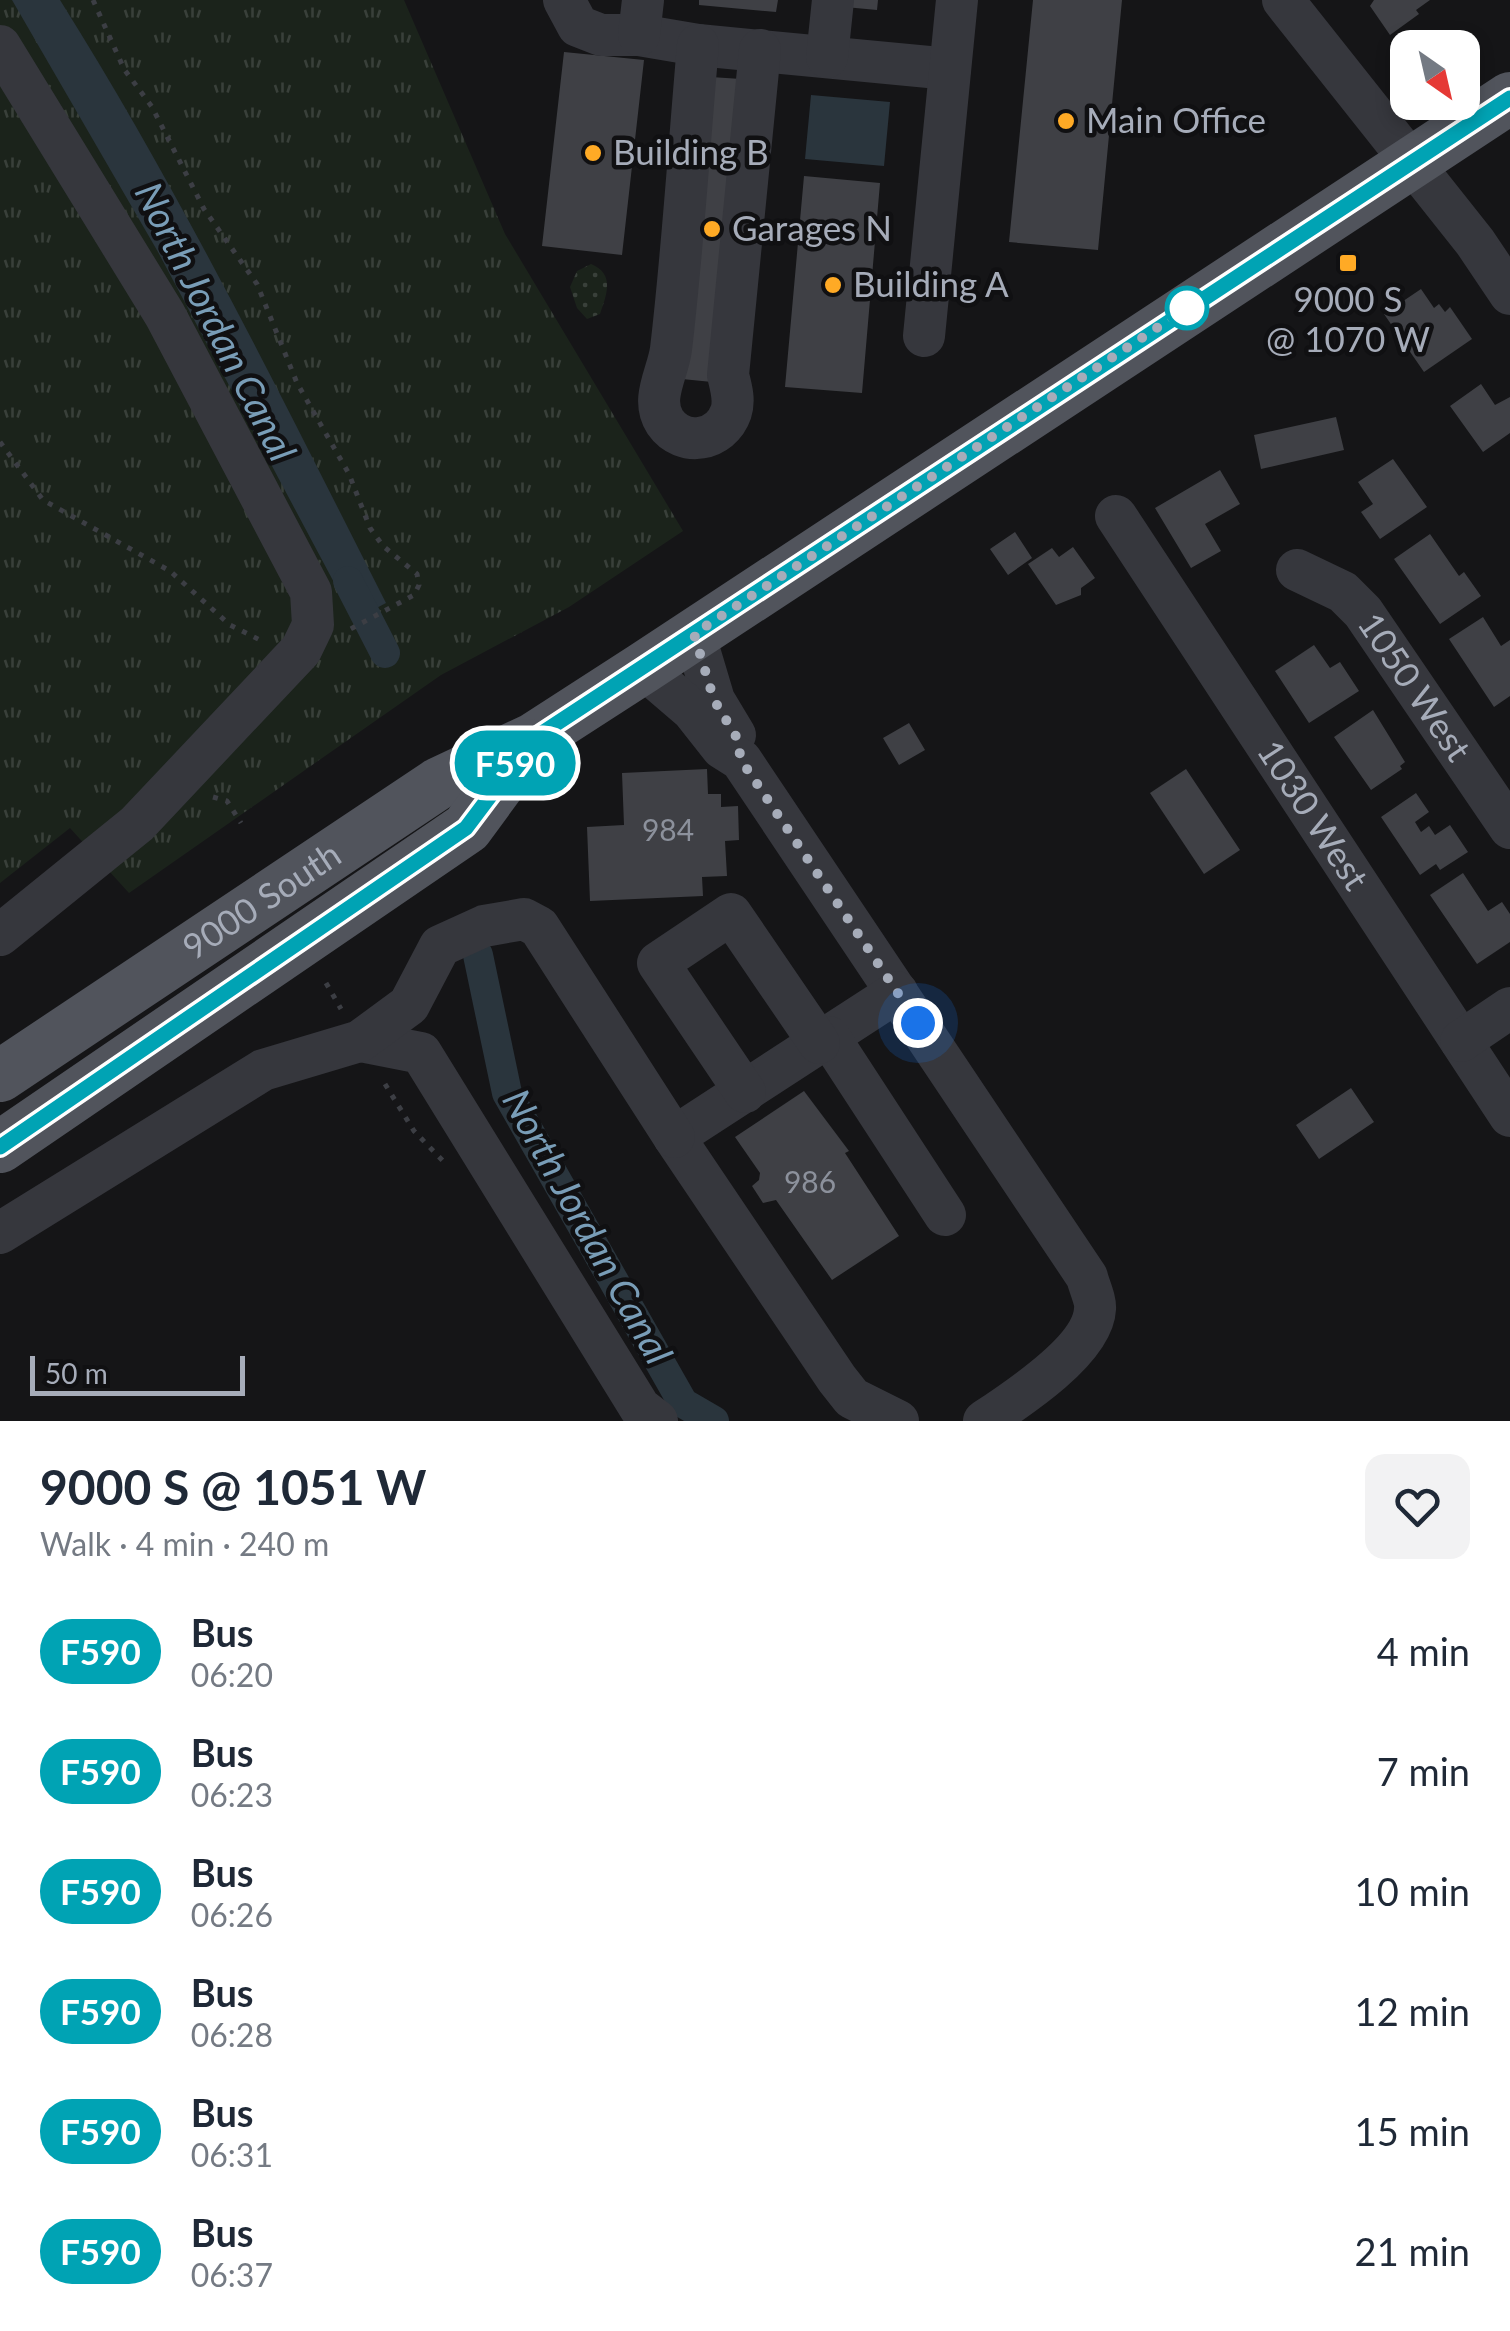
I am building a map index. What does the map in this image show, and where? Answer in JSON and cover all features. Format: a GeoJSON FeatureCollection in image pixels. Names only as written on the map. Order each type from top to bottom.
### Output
{"type":"FeatureCollection","features":[{"type":"Feature","properties":{"kind":"main road","name":"9000 South"},"geometry":{"type":"LineString","coordinates":[[0,1076],[439,784],[533,739],[643,668],[1410,160],[1510,98]]}},
{"type":"Feature","properties":{"kind":"main road","name":"9000 South"},"geometry":{"type":"LineString","coordinates":[[0,1147],[466,828],[533,739]]}},
{"type":"Feature","properties":{"kind":"street"},"geometry":{"type":"LineString","coordinates":[[564,0],[570,18],[588,32],[641,18],[698,45],[950,69]]}},
{"type":"Feature","properties":{"kind":"street"},"geometry":{"type":"LineString","coordinates":[[828,57],[832,0]]}},
{"type":"Feature","properties":{"kind":"street"},"geometry":{"type":"LineString","coordinates":[[924,336],[957,0]]}},
{"type":"Feature","properties":{"kind":"street"},"geometry":{"type":"LineString","coordinates":[[1283,0],[1510,294]]}},
{"type":"Feature","properties":{"kind":"street"},"geometry":{"type":"LineString","coordinates":[[698,45],[671,348],[658,405],[664,421],[678,434],[693,439],[708,437],[722,427],[734,402],[728,375],[760,50]]}},
{"type":"Feature","properties":{"kind":"street"},"geometry":{"type":"LineString","coordinates":[[0,46],[165,315],[312,592],[313,625],[300,650],[138,824],[0,935]]}},
{"type":"Feature","properties":{"kind":"street","name":"1030 West"},"geometry":{"type":"LineString","coordinates":[[1116,516],[1510,1116]]}},
{"type":"Feature","properties":{"kind":"street","name":"1050 West"},"geometry":{"type":"LineString","coordinates":[[1297,570],[1342,592],[1363,612],[1510,828]]}},
{"type":"Feature","properties":{"kind":"street"},"geometry":{"type":"LineString","coordinates":[[694,634],[714,700],[737,738],[741,760],[1087,1277],[1096,1308],[1086,1334],[1060,1364],[984,1421]]}},
{"type":"Feature","properties":{"kind":"street"},"geometry":{"type":"LineString","coordinates":[[643,668],[692,710],[722,748],[741,760]]}},
{"type":"Feature","properties":{"kind":"street"},"geometry":{"type":"LineString","coordinates":[[744,1092],[658,963],[730,914],[824,1040],[945,1215]]}},
{"type":"Feature","properties":{"kind":"street"},"geometry":{"type":"LineString","coordinates":[[0,1233],[263,1070],[360,1041],[409,1005],[440,946],[484,926],[524,919],[539,926],[674,1138],[845,1389],[852,1398],[898,1421]]}},
{"type":"Feature","properties":{"kind":"street"},"geometry":{"type":"LineString","coordinates":[[674,1138],[897,992]]}},
{"type":"Feature","properties":{"kind":"street"},"geometry":{"type":"LineString","coordinates":[[1461,1040],[1510,1008]]}},
{"type":"Feature","properties":{"kind":"street"},"geometry":{"type":"LineString","coordinates":[[360,1041],[421,1053],[640,1408],[657,1421]]}},
{"type":"Feature","properties":{"kind":"path"},"geometry":{"type":"LineString","coordinates":[[0,442],[43,500],[170,571],[230,625],[279,647],[300,650],[344,633],[414,595],[418,574],[383,546],[370,528],[349,474],[297,384],[257,284],[204,209],[152,107],[124,69],[93,0]]}},
{"type":"Feature","properties":{"kind":"green space"},"geometry":{"type":"Polygon","coordinates":[[[0,0],[404,0],[505,234],[683,531],[569,607],[441,675],[129,893],[70,828],[0,883],[0,0]]]}},
{"type":"Feature","properties":{"kind":"green space"},"geometry":{"type":"Polygon","coordinates":[[[591,264],[604,273],[607,285],[600,314],[587,319],[577,308],[570,287],[577,271],[591,264]]]}},
{"type":"Feature","properties":{"kind":"water"},"geometry":{"type":"Polygon","coordinates":[[[12,0],[60,0],[190,223],[386,603],[354,620],[158,252],[12,0]]]}},
{"type":"Feature","properties":{"kind":"water"},"geometry":{"type":"Polygon","coordinates":[[[811,95],[890,102],[884,166],[805,159],[811,95]]]}},
{"type":"Feature","properties":{"kind":"building"},"geometry":{"type":"Polygon","coordinates":[[[699,0],[778,0],[776,12],[699,5],[699,0]]]}},
{"type":"Feature","properties":{"kind":"building"},"geometry":{"type":"Polygon","coordinates":[[[846,0],[878,0],[877,10],[845,7],[846,0]]]}},
{"type":"Feature","properties":{"kind":"building","name":"Main Office"},"geometry":{"type":"Polygon","coordinates":[[[1033,0],[1122,0],[1098,250],[1009,242],[1033,0]]]}},
{"type":"Feature","properties":{"kind":"building"},"geometry":{"type":"Polygon","coordinates":[[[1374,0],[1430,0],[1416,10],[1419,14],[1397,30],[1390,30],[1390,35],[1370,6],[1374,0]]]}},
{"type":"Feature","properties":{"kind":"building","name":"Building B"},"geometry":{"type":"Polygon","coordinates":[[[564,52],[644,60],[622,255],[542,246],[564,52]]]}},
{"type":"Feature","properties":{"kind":"building","name":"Garages N"},"geometry":{"type":"Polygon","coordinates":[[[711,77],[741,79],[712,382],[682,379],[711,77]]]}},
{"type":"Feature","properties":{"kind":"building","name":"Building A"},"geometry":{"type":"Polygon","coordinates":[[[804,176],[880,183],[862,393],[785,387],[804,176]]]}},
{"type":"Feature","properties":{"kind":"building"},"geometry":{"type":"Polygon","coordinates":[[[1421,289],[1434,308],[1439,304],[1445,312],[1450,307],[1472,339],[1424,372],[1384,314],[1421,289]]]}},
{"type":"Feature","properties":{"kind":"building"},"geometry":{"type":"Polygon","coordinates":[[[1481,384],[1495,405],[1510,397],[1510,433],[1483,452],[1450,406],[1481,384]]]}},
{"type":"Feature","properties":{"kind":"building"},"geometry":{"type":"Polygon","coordinates":[[[1336,417],[1344,450],[1261,469],[1254,435],[1336,417]]]}},
{"type":"Feature","properties":{"kind":"building"},"geometry":{"type":"Polygon","coordinates":[[[1393,459],[1427,507],[1380,539],[1361,512],[1373,504],[1358,482],[1393,459]]]}},
{"type":"Feature","properties":{"kind":"building"},"geometry":{"type":"Polygon","coordinates":[[[1220,470],[1240,504],[1205,524],[1221,551],[1191,568],[1155,508],[1220,470]]]}},
{"type":"Feature","properties":{"kind":"building"},"geometry":{"type":"Polygon","coordinates":[[[1015,532],[1032,558],[1008,575],[990,549],[1015,532]]]}},
{"type":"Feature","properties":{"kind":"building"},"geometry":{"type":"Polygon","coordinates":[[[1430,534],[1459,576],[1464,572],[1481,596],[1440,624],[1394,559],[1430,534]]]}},
{"type":"Feature","properties":{"kind":"building"},"geometry":{"type":"Polygon","coordinates":[[[1073,547],[1095,578],[1081,588],[1081,595],[1056,605],[1028,564],[1052,548],[1059,557],[1073,547]]]}},
{"type":"Feature","properties":{"kind":"building"},"geometry":{"type":"Polygon","coordinates":[[[1483,617],[1501,646],[1510,640],[1510,696],[1494,707],[1449,639],[1483,617]]]}},
{"type":"Feature","properties":{"kind":"building"},"geometry":{"type":"Polygon","coordinates":[[[1314,645],[1330,668],[1340,662],[1359,691],[1309,723],[1275,671],[1314,645]]]}},
{"type":"Feature","properties":{"kind":"building"},"geometry":{"type":"Polygon","coordinates":[[[1373,710],[1405,762],[1400,766],[1402,769],[1371,790],[1334,737],[1373,710]]]}},
{"type":"Feature","properties":{"kind":"building"},"geometry":{"type":"Polygon","coordinates":[[[909,723],[925,750],[899,765],[883,738],[909,723]]]}},
{"type":"Feature","properties":{"kind":"building"},"geometry":{"type":"Polygon","coordinates":[[[707,769],[708,794],[721,794],[721,807],[738,806],[739,840],[725,841],[727,876],[702,877],[703,896],[590,901],[587,827],[624,825],[622,773],[707,769]]]}},
{"type":"Feature","properties":{"kind":"building"},"geometry":{"type":"Polygon","coordinates":[[[1186,769],[1240,850],[1204,874],[1150,793],[1186,769]]]}},
{"type":"Feature","properties":{"kind":"building"},"geometry":{"type":"Polygon","coordinates":[[[1416,793],[1429,812],[1415,822],[1421,832],[1429,826],[1435,835],[1450,825],[1468,852],[1440,870],[1436,864],[1420,875],[1381,817],[1416,793]]]}},
{"type":"Feature","properties":{"kind":"building"},"geometry":{"type":"Polygon","coordinates":[[[1463,873],[1488,911],[1502,902],[1510,914],[1510,942],[1477,964],[1430,895],[1463,873]]]}},
{"type":"Feature","properties":{"kind":"building"},"geometry":{"type":"Polygon","coordinates":[[[1351,1088],[1374,1122],[1319,1159],[1296,1125],[1351,1088]]]}},
{"type":"Feature","properties":{"kind":"building"},"geometry":{"type":"Polygon","coordinates":[[[804,1091],[849,1151],[845,1153],[899,1236],[832,1280],[776,1200],[763,1203],[752,1186],[760,1173],[735,1137],[804,1091]]]}},
{"type":"Feature","properties":{"kind":"waterway","name":"North Jordan Canal"},"geometry":{"type":"LineString","coordinates":[[348,581],[385,653]]}},
{"type":"Feature","properties":{"kind":"waterway","name":"North Jordan Canal"},"geometry":{"type":"LineString","coordinates":[[478,955],[507,1093],[683,1403],[714,1421]]}},
{"type":"Feature","properties":{"kind":"bus line","name":"F590"},"geometry":{"type":"LineString","coordinates":[[0,1147],[466,828],[533,739],[1410,160],[1510,98]]}},
{"type":"Feature","properties":{"kind":"place","name":"Main Office"},"geometry":{"type":"Point","coordinates":[1066,121]}},
{"type":"Feature","properties":{"kind":"place","name":"Building B"},"geometry":{"type":"Point","coordinates":[593,153]}},
{"type":"Feature","properties":{"kind":"place","name":"Garages N"},"geometry":{"type":"Point","coordinates":[712,229]}},
{"type":"Feature","properties":{"kind":"place","name":"9000 S @ 1070 W"},"geometry":{"type":"Point","coordinates":[1348,263]}},
{"type":"Feature","properties":{"kind":"place","name":"Building A"},"geometry":{"type":"Point","coordinates":[833,285]}},
{"type":"Feature","properties":{"kind":"route"},"geometry":{"type":"LineString","coordinates":[[918,1023],[741,760],[737,738],[714,700],[694,634],[1187,308]]}}]}
